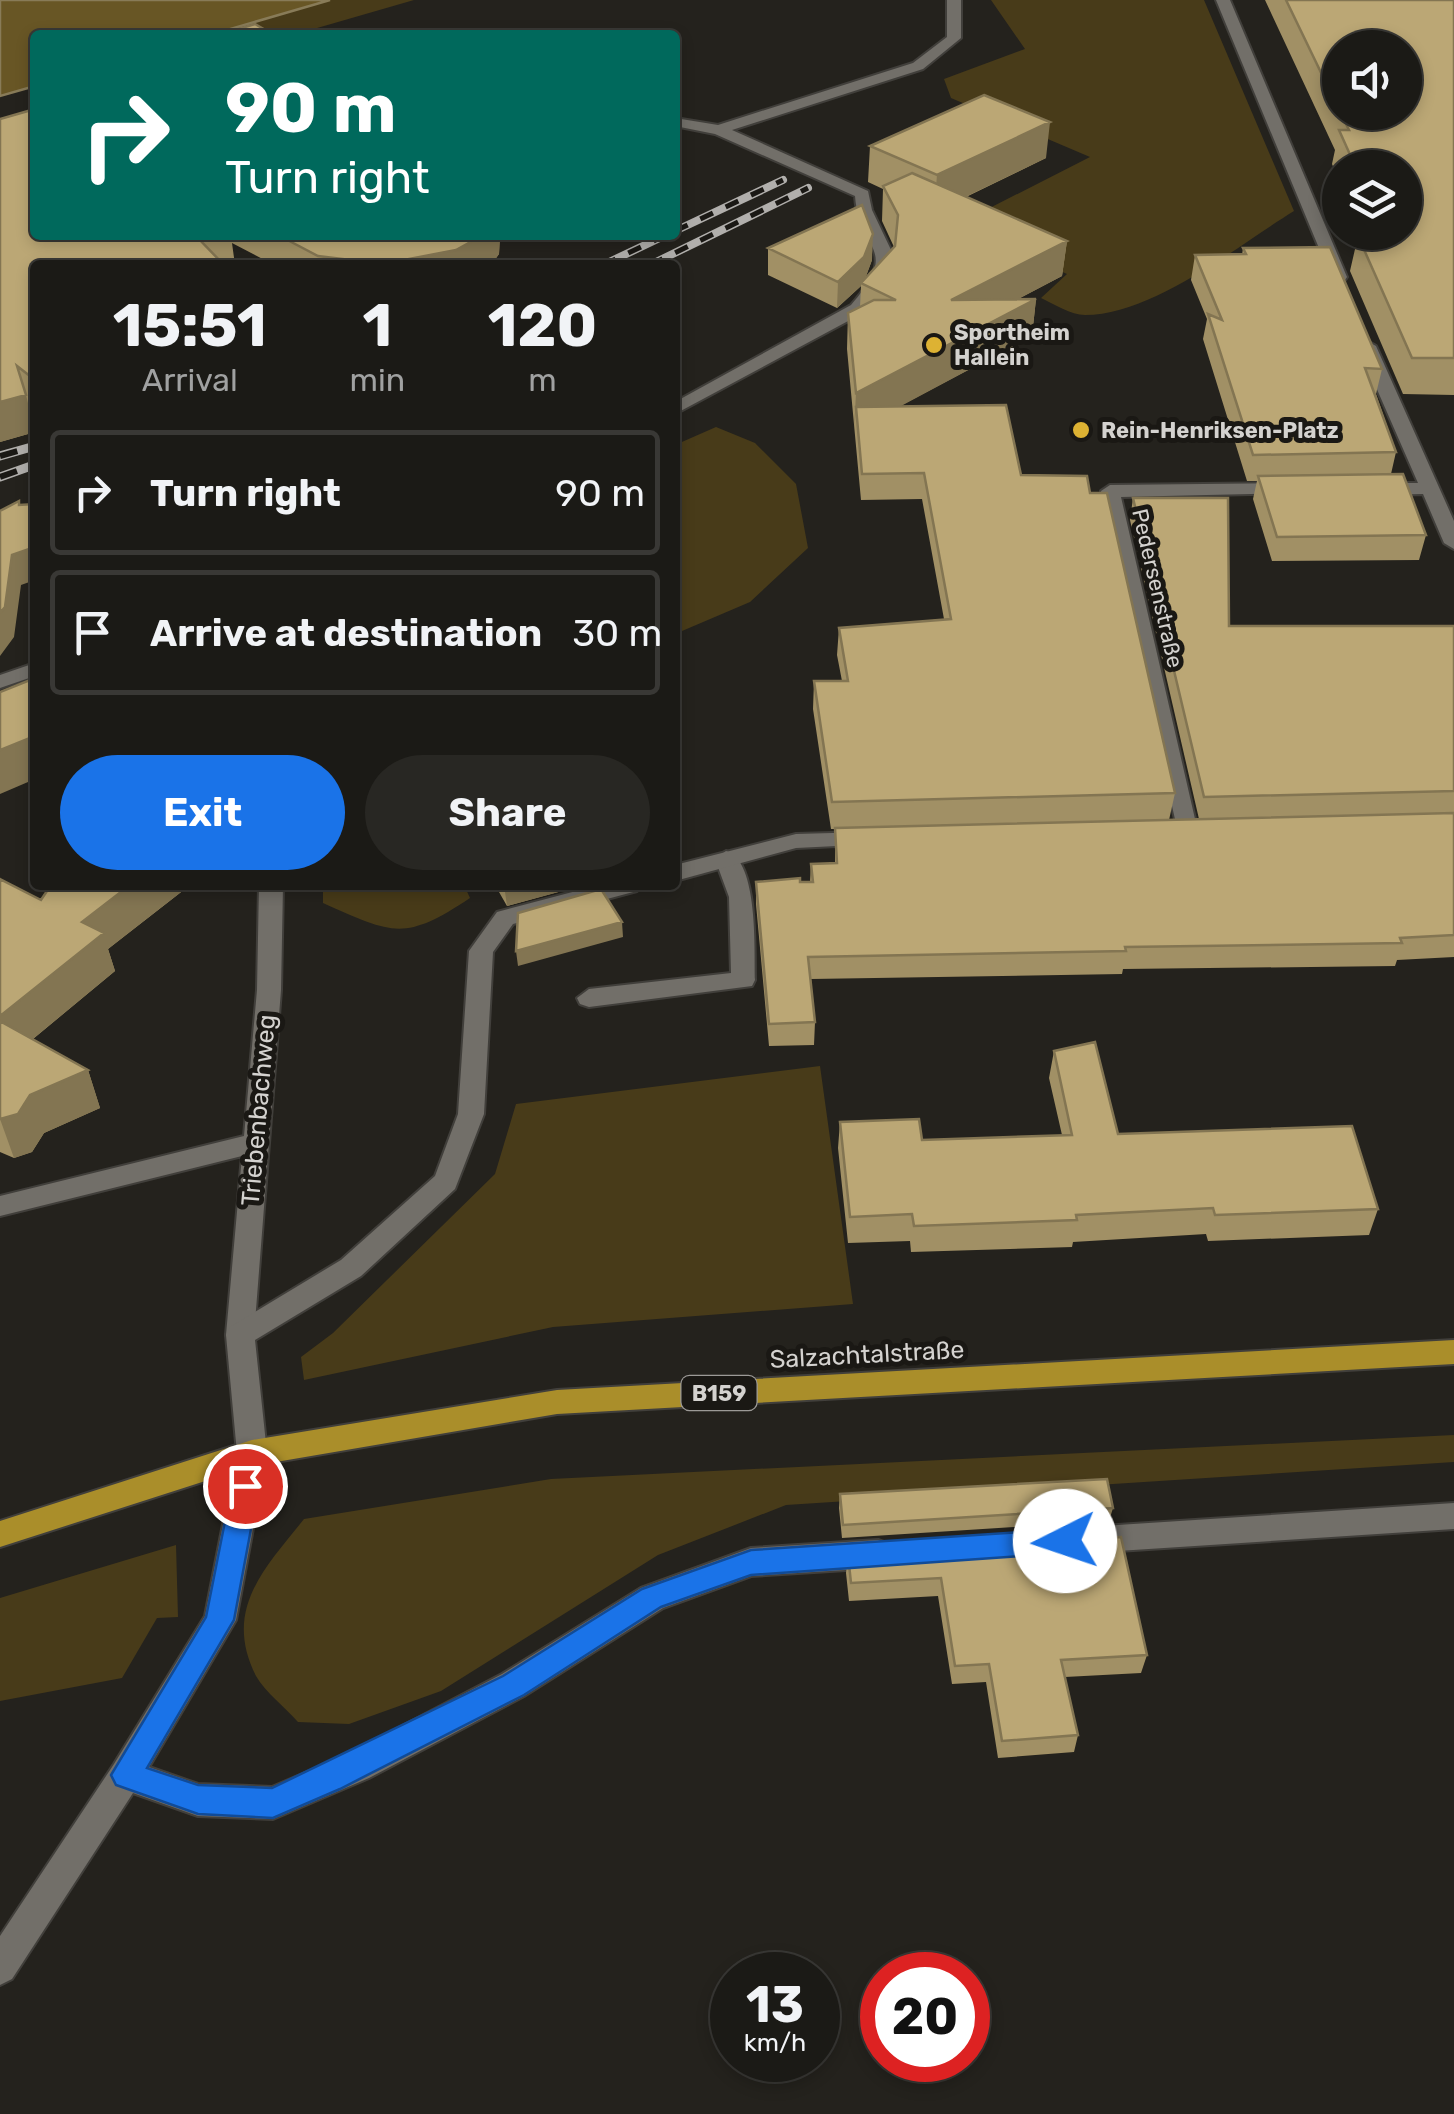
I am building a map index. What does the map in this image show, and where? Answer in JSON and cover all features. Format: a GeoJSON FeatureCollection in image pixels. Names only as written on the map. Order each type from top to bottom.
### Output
{"type":"FeatureCollection","features":[{"type":"Feature","properties":{"kind":"main road","name":"Salzachtalstraße"},"geometry":{"type":"LineString","coordinates":[[0,1534],[252,1453],[557,1402],[1454,1352]]}},
{"type":"Feature","properties":{"kind":"street"},"geometry":{"type":"LineString","coordinates":[[719,130],[918,66],[954,38],[954,0]]}},
{"type":"Feature","properties":{"kind":"street"},"geometry":{"type":"LineString","coordinates":[[1223,0],[1348,298]]}},
{"type":"Feature","properties":{"kind":"street"},"geometry":{"type":"LineString","coordinates":[[680,123],[719,130],[863,194],[864,210],[884,252],[881,280],[844,317],[680,405]]}},
{"type":"Feature","properties":{"kind":"street"},"geometry":{"type":"LineString","coordinates":[[1361,331],[1454,543]]}},
{"type":"Feature","properties":{"kind":"street"},"geometry":{"type":"LineString","coordinates":[[1349,489],[1429,488]]}},
{"type":"Feature","properties":{"kind":"street","name":"Pedersenstraße"},"geometry":{"type":"LineString","coordinates":[[1187,832],[1110,491],[1309,489]]}},
{"type":"Feature","properties":{"kind":"street"},"geometry":{"type":"LineString","coordinates":[[0,682],[30,671]]}},
{"type":"Feature","properties":{"kind":"street"},"geometry":{"type":"LineString","coordinates":[[680,872],[796,841],[894,838]]}},
{"type":"Feature","properties":{"kind":"street"},"geometry":{"type":"LineString","coordinates":[[589,998],[743,980],[741,897],[726,859]]}},
{"type":"Feature","properties":{"kind":"street","name":"Triebenbachweg"},"geometry":{"type":"LineString","coordinates":[[0,1967],[126,1775],[220,1620],[252,1453],[240,1335],[269,990],[271,890]]}},
{"type":"Feature","properties":{"kind":"street"},"geometry":{"type":"LineString","coordinates":[[240,1335],[350,1268],[446,1182],[471,1114],[481,951],[505,918],[610,890]]}},
{"type":"Feature","properties":{"kind":"street"},"geometry":{"type":"LineString","coordinates":[[0,1206],[254,1143]]}},
{"type":"Feature","properties":{"kind":"street"},"geometry":{"type":"LineString","coordinates":[[1065,1541],[1454,1516]]}},
{"type":"Feature","properties":{"kind":"street"},"geometry":{"type":"LineString","coordinates":[[126,1775],[198,1800],[273,1803],[357,1767],[514,1685],[652,1598],[751,1562],[908,1552]]}},
{"type":"Feature","properties":{"kind":"shaded area"},"geometry":{"type":"Polygon","coordinates":[[[0,0],[330,0],[227,30],[30,30],[30,87],[0,96],[0,0]]]}},
{"type":"Feature","properties":{"kind":"shaded area"},"geometry":{"type":"Polygon","coordinates":[[[330,0],[414,0],[310,30],[227,30],[330,0]]]}},
{"type":"Feature","properties":{"kind":"shaded area"},"geometry":{"type":"Polygon","coordinates":[[[991,0],[1204,0],[1294,211],[1194,276],[1138,304],[1085,315],[1041,298],[1067,274],[1027,256],[972,217],[1090,157],[951,98],[944,79],[1025,49],[991,0]]]}},
{"type":"Feature","properties":{"kind":"shaded area"},"geometry":{"type":"Polygon","coordinates":[[[716,427],[755,443],[796,484],[808,548],[750,602],[680,632],[680,443],[716,427]]]}},
{"type":"Feature","properties":{"kind":"shaded area"},"geometry":{"type":"Polygon","coordinates":[[[323,890],[466,890],[470,898],[429,922],[398,929],[383,927],[323,903],[323,890]]]}},
{"type":"Feature","properties":{"kind":"shaded area"},"geometry":{"type":"Polygon","coordinates":[[[820,1066],[853,1304],[553,1327],[304,1380],[301,1357],[333,1333],[495,1174],[516,1104],[820,1066]]]}},
{"type":"Feature","properties":{"kind":"shaded area"},"geometry":{"type":"Polygon","coordinates":[[[1454,1435],[1454,1462],[786,1505],[658,1555],[441,1691],[349,1724],[298,1722],[260,1682],[247,1652],[244,1630],[253,1590],[304,1519],[551,1479],[1454,1435]]]}},
{"type":"Feature","properties":{"kind":"shaded area"},"geometry":{"type":"Polygon","coordinates":[[[176,1545],[178,1617],[157,1618],[122,1678],[0,1701],[0,1598],[176,1545]]]}},
{"type":"Feature","properties":{"kind":"building"},"geometry":{"type":"Polygon","coordinates":[[[1286,0],[1454,0],[1454,358],[1412,358],[1364,250],[1422,250],[1422,150],[1348,150],[1339,130],[1422,130],[1422,30],[1322,30],[1322,75],[1286,0]]]}},
{"type":"Feature","properties":{"kind":"building"},"geometry":{"type":"Polygon","coordinates":[[[255,24],[265,30],[235,30],[255,24]]]}},
{"type":"Feature","properties":{"kind":"building"},"geometry":{"type":"Polygon","coordinates":[[[984,95],[1050,122],[937,175],[870,146],[984,95]]]}},
{"type":"Feature","properties":{"kind":"building"},"geometry":{"type":"Polygon","coordinates":[[[30,110],[30,240],[200,240],[219,260],[30,260],[30,376],[17,366],[26,395],[0,402],[0,119],[30,110]]]}},
{"type":"Feature","properties":{"kind":"building"},"geometry":{"type":"Polygon","coordinates":[[[912,173],[1067,241],[951,300],[1036,299],[856,393],[848,313],[874,300],[896,300],[861,283],[895,246],[898,215],[883,186],[912,173]]]}},
{"type":"Feature","properties":{"kind":"building"},"geometry":{"type":"Polygon","coordinates":[[[862,205],[873,234],[864,257],[838,282],[768,248],[862,205]]]}},
{"type":"Feature","properties":{"kind":"building"},"geometry":{"type":"Polygon","coordinates":[[[288,240],[474,240],[456,250],[404,260],[318,256],[288,240]]]}},
{"type":"Feature","properties":{"kind":"building"},"geometry":{"type":"Polygon","coordinates":[[[1243,248],[1331,250],[1382,369],[1365,368],[1396,452],[1253,455],[1208,314],[1222,320],[1195,255],[1246,254],[1243,248]]]}},
{"type":"Feature","properties":{"kind":"building"},"geometry":{"type":"Polygon","coordinates":[[[1006,405],[1021,475],[1087,476],[1090,493],[1107,493],[1175,793],[832,802],[814,681],[848,681],[839,628],[951,619],[924,473],[862,474],[856,407],[1006,405]]]}},
{"type":"Feature","properties":{"kind":"building"},"geometry":{"type":"Polygon","coordinates":[[[1403,474],[1426,535],[1277,537],[1258,476],[1403,474]]]}},
{"type":"Feature","properties":{"kind":"building"},"geometry":{"type":"Polygon","coordinates":[[[1133,498],[1228,498],[1229,626],[1454,626],[1454,791],[1204,797],[1133,498]]]}},
{"type":"Feature","properties":{"kind":"building"},"geometry":{"type":"Polygon","coordinates":[[[19,501],[19,505],[30,504],[30,549],[12,555],[5,607],[0,613],[0,511],[19,501]]]}},
{"type":"Feature","properties":{"kind":"building"},"geometry":{"type":"Polygon","coordinates":[[[30,680],[30,738],[0,750],[0,692],[30,680]]]}},
{"type":"Feature","properties":{"kind":"building"},"geometry":{"type":"Polygon","coordinates":[[[1454,813],[1454,935],[1400,938],[1402,943],[808,957],[815,1022],[769,1024],[756,882],[800,878],[800,882],[813,882],[811,864],[837,863],[835,828],[1454,813]]]}},
{"type":"Feature","properties":{"kind":"building"},"geometry":{"type":"Polygon","coordinates":[[[0,879],[41,900],[48,890],[124,890],[82,922],[104,933],[0,1016],[0,879]]]}},
{"type":"Feature","properties":{"kind":"building"},"geometry":{"type":"Polygon","coordinates":[[[602,890],[622,922],[516,951],[518,913],[602,890]]]}},
{"type":"Feature","properties":{"kind":"building"},"geometry":{"type":"Polygon","coordinates":[[[0,1021],[88,1070],[30,1095],[18,1114],[0,1119],[0,1021]]]}},
{"type":"Feature","properties":{"kind":"building"},"geometry":{"type":"Polygon","coordinates":[[[1095,1042],[1118,1134],[1352,1126],[1378,1209],[1215,1215],[1213,1208],[1076,1215],[1077,1220],[914,1226],[912,1214],[850,1217],[840,1122],[919,1119],[922,1140],[1072,1135],[1054,1051],[1095,1042]]]}},
{"type":"Feature","properties":{"kind":"building"},"geometry":{"type":"Polygon","coordinates":[[[1107,1479],[1113,1508],[843,1525],[840,1494],[1107,1479]]]}},
{"type":"Feature","properties":{"kind":"building"},"geometry":{"type":"Polygon","coordinates":[[[1121,1537],[1147,1655],[1061,1660],[1078,1735],[1002,1741],[989,1664],[955,1666],[941,1578],[851,1583],[848,1555],[1121,1537]]]}},
{"type":"Feature","properties":{"kind":"railway"},"geometry":{"type":"LineString","coordinates":[[680,229],[783,180]]}},
{"type":"Feature","properties":{"kind":"railway"},"geometry":{"type":"LineString","coordinates":[[660,260],[808,188]]}},
{"type":"Feature","properties":{"kind":"railway"},"geometry":{"type":"LineString","coordinates":[[614,260],[656,240]]}},
{"type":"Feature","properties":{"kind":"railway"},"geometry":{"type":"LineString","coordinates":[[0,456],[30,447]]}},
{"type":"Feature","properties":{"kind":"railway"},"geometry":{"type":"LineString","coordinates":[[0,477],[30,466]]}},
{"type":"Feature","properties":{"kind":"place","name":"Sportheim Hallein"},"geometry":{"type":"Point","coordinates":[934,345]}},
{"type":"Feature","properties":{"kind":"place","name":"Rein-Henriksen-Platz"},"geometry":{"type":"Point","coordinates":[1081,430]}},
{"type":"Feature","properties":{"kind":"route"},"geometry":{"type":"LineString","coordinates":[[245,1486],[220,1620],[126,1775],[198,1800],[273,1803],[357,1767],[514,1685],[652,1598],[751,1562],[1065,1541]]}}]}
